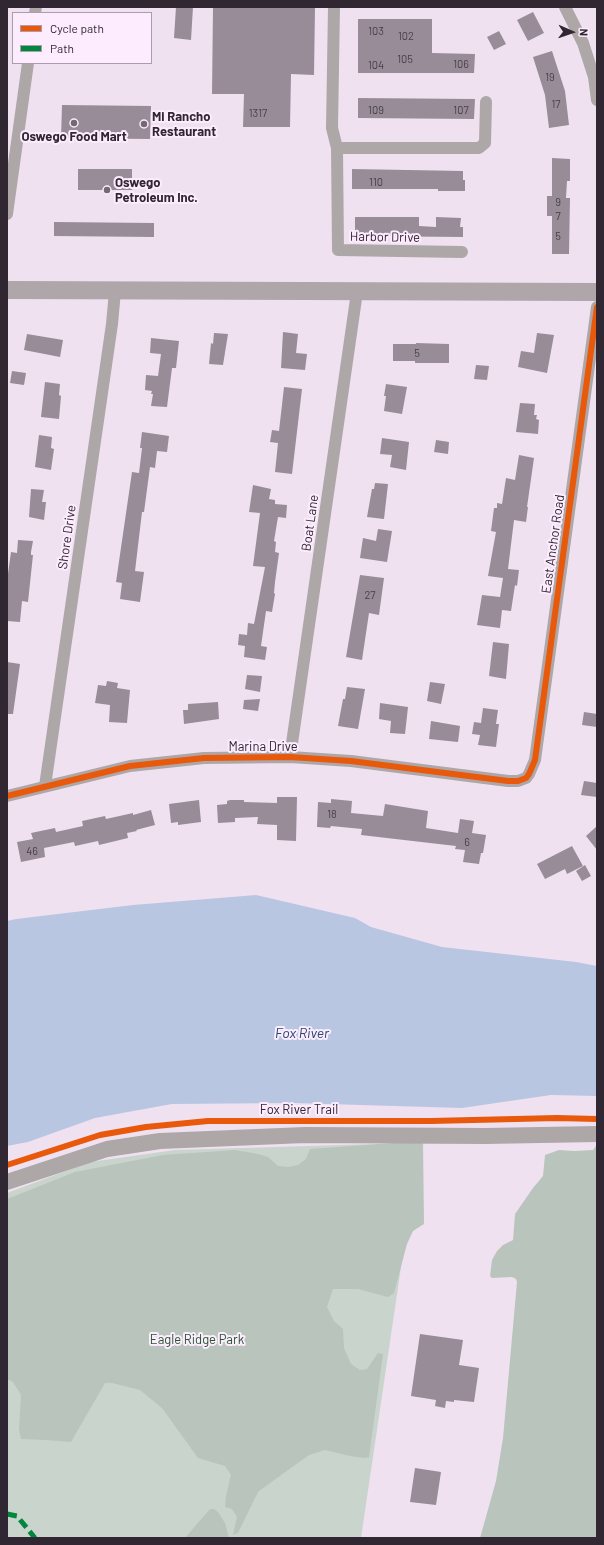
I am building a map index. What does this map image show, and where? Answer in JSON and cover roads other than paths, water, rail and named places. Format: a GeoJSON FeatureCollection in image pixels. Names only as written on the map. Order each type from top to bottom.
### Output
{"type":"FeatureCollection","features":[{"type":"Feature","properties":{"kind":"main road"},"geometry":{"type":"LineString","coordinates":[[7,290],[597,292]]}},
{"type":"Feature","properties":{"kind":"street","name":"Harbor Drive"},"geometry":{"type":"LineString","coordinates":[[334,7],[332,128],[337,148],[338,250],[462,252]]}},
{"type":"Feature","properties":{"kind":"street"},"geometry":{"type":"LineString","coordinates":[[565,7],[583,43],[595,77],[597,100]]}},
{"type":"Feature","properties":{"kind":"street"},"geometry":{"type":"LineString","coordinates":[[7,214],[28,64]]}},
{"type":"Feature","properties":{"kind":"street"},"geometry":{"type":"LineString","coordinates":[[337,148],[479,148],[485,143],[486,102]]}},
{"type":"Feature","properties":{"kind":"street","name":"Shore Drive"},"geometry":{"type":"LineString","coordinates":[[45,786],[112,324],[115,291]]}},
{"type":"Feature","properties":{"kind":"street","name":"Boat Lane"},"geometry":{"type":"LineString","coordinates":[[290,758],[357,292]]}},
{"type":"Feature","properties":{"kind":"street","name":"East Anchor Road"},"geometry":{"type":"LineString","coordinates":[[522,780],[530,774],[535,760],[597,307]]}},
{"type":"Feature","properties":{"kind":"street","name":"Marina Drive"},"geometry":{"type":"LineString","coordinates":[[7,796],[130,766],[204,758],[290,758],[351,761],[503,781],[522,780]]}},
{"type":"Feature","properties":{"kind":"street"},"geometry":{"type":"LineString","coordinates":[[7,1182],[107,1149],[160,1140],[306,1135],[485,1136],[597,1134]]}},
{"type":"Feature","properties":{"kind":"water","name":"Fox River"},"geometry":{"type":"Polygon","coordinates":[[[256,895],[355,918],[371,927],[442,947],[576,962],[597,966],[597,1096],[551,1095],[462,1108],[293,1103],[172,1104],[95,1118],[28,1142],[7,1146],[7,921],[133,905],[256,895]]]}},
{"type":"Feature","properties":{"kind":"place","name":"Oswego Food Mart"},"geometry":{"type":"Point","coordinates":[74,123]}},
{"type":"Feature","properties":{"kind":"place","name":"Mi Rancho Restaurant"},"geometry":{"type":"Point","coordinates":[144,124]}},
{"type":"Feature","properties":{"kind":"place","name":"Oswego Petroleum Inc."},"geometry":{"type":"Point","coordinates":[107,190]}},
{"type":"Feature","properties":{"kind":"park label","name":"Eagle Ridge Park"},"geometry":{"type":"Point","coordinates":[197,1340]}}]}
